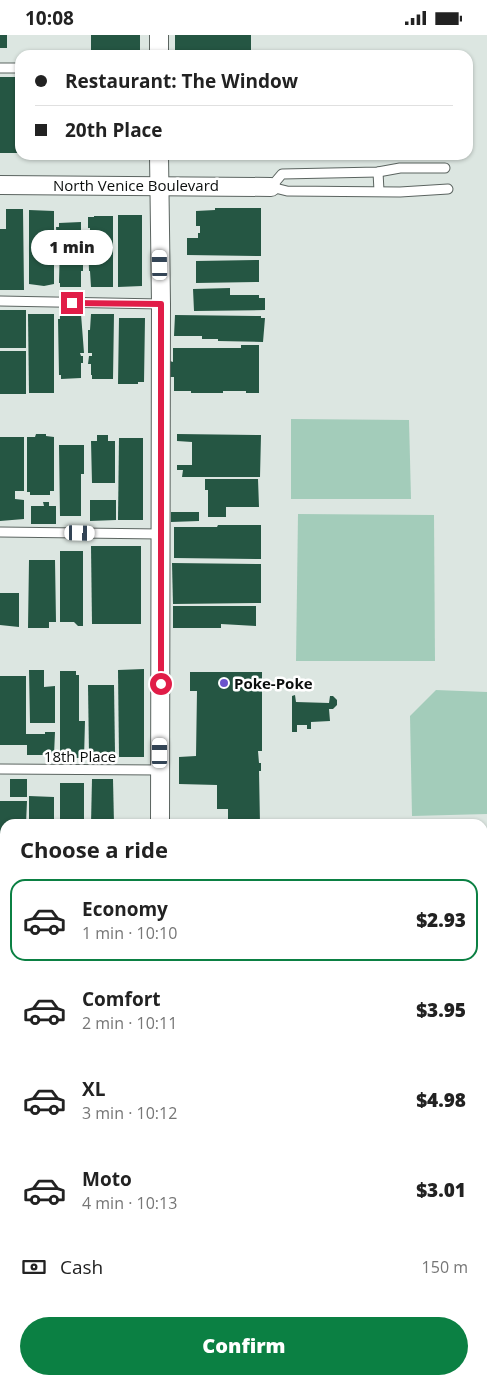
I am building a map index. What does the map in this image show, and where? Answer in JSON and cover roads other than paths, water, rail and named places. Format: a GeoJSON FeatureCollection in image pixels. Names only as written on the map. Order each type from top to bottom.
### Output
{"type":"FeatureCollection","features":[{"type":"Feature","properties":{"kind":"street"},"geometry":{"type":"LineString","coordinates":[[159,35],[159,50]]}},
{"type":"Feature","properties":{"kind":"street"},"geometry":{"type":"LineString","coordinates":[[159,160],[161,304],[160,819]]}},
{"type":"Feature","properties":{"kind":"street","name":"North Venice Boulevard"},"geometry":{"type":"LineString","coordinates":[[0,185],[271,187]]}},
{"type":"Feature","properties":{"kind":"lane"},"geometry":{"type":"LineString","coordinates":[[0,68],[15,68]]}},
{"type":"Feature","properties":{"kind":"lane"},"geometry":{"type":"LineString","coordinates":[[445,167],[400,168],[378,172],[282,174],[271,187],[287,191],[448,189]]}},
{"type":"Feature","properties":{"kind":"lane"},"geometry":{"type":"LineString","coordinates":[[378,172],[379,191]]}},
{"type":"Feature","properties":{"kind":"lane"},"geometry":{"type":"LineString","coordinates":[[0,301],[161,304]]}},
{"type":"Feature","properties":{"kind":"lane"},"geometry":{"type":"LineString","coordinates":[[0,532],[160,534]]}},
{"type":"Feature","properties":{"kind":"lane","name":"18th Place"},"geometry":{"type":"LineString","coordinates":[[0,769],[160,770]]}},
{"type":"Feature","properties":{"kind":"place","name":"Poke-Poke"},"geometry":{"type":"Point","coordinates":[224,683]}}]}
